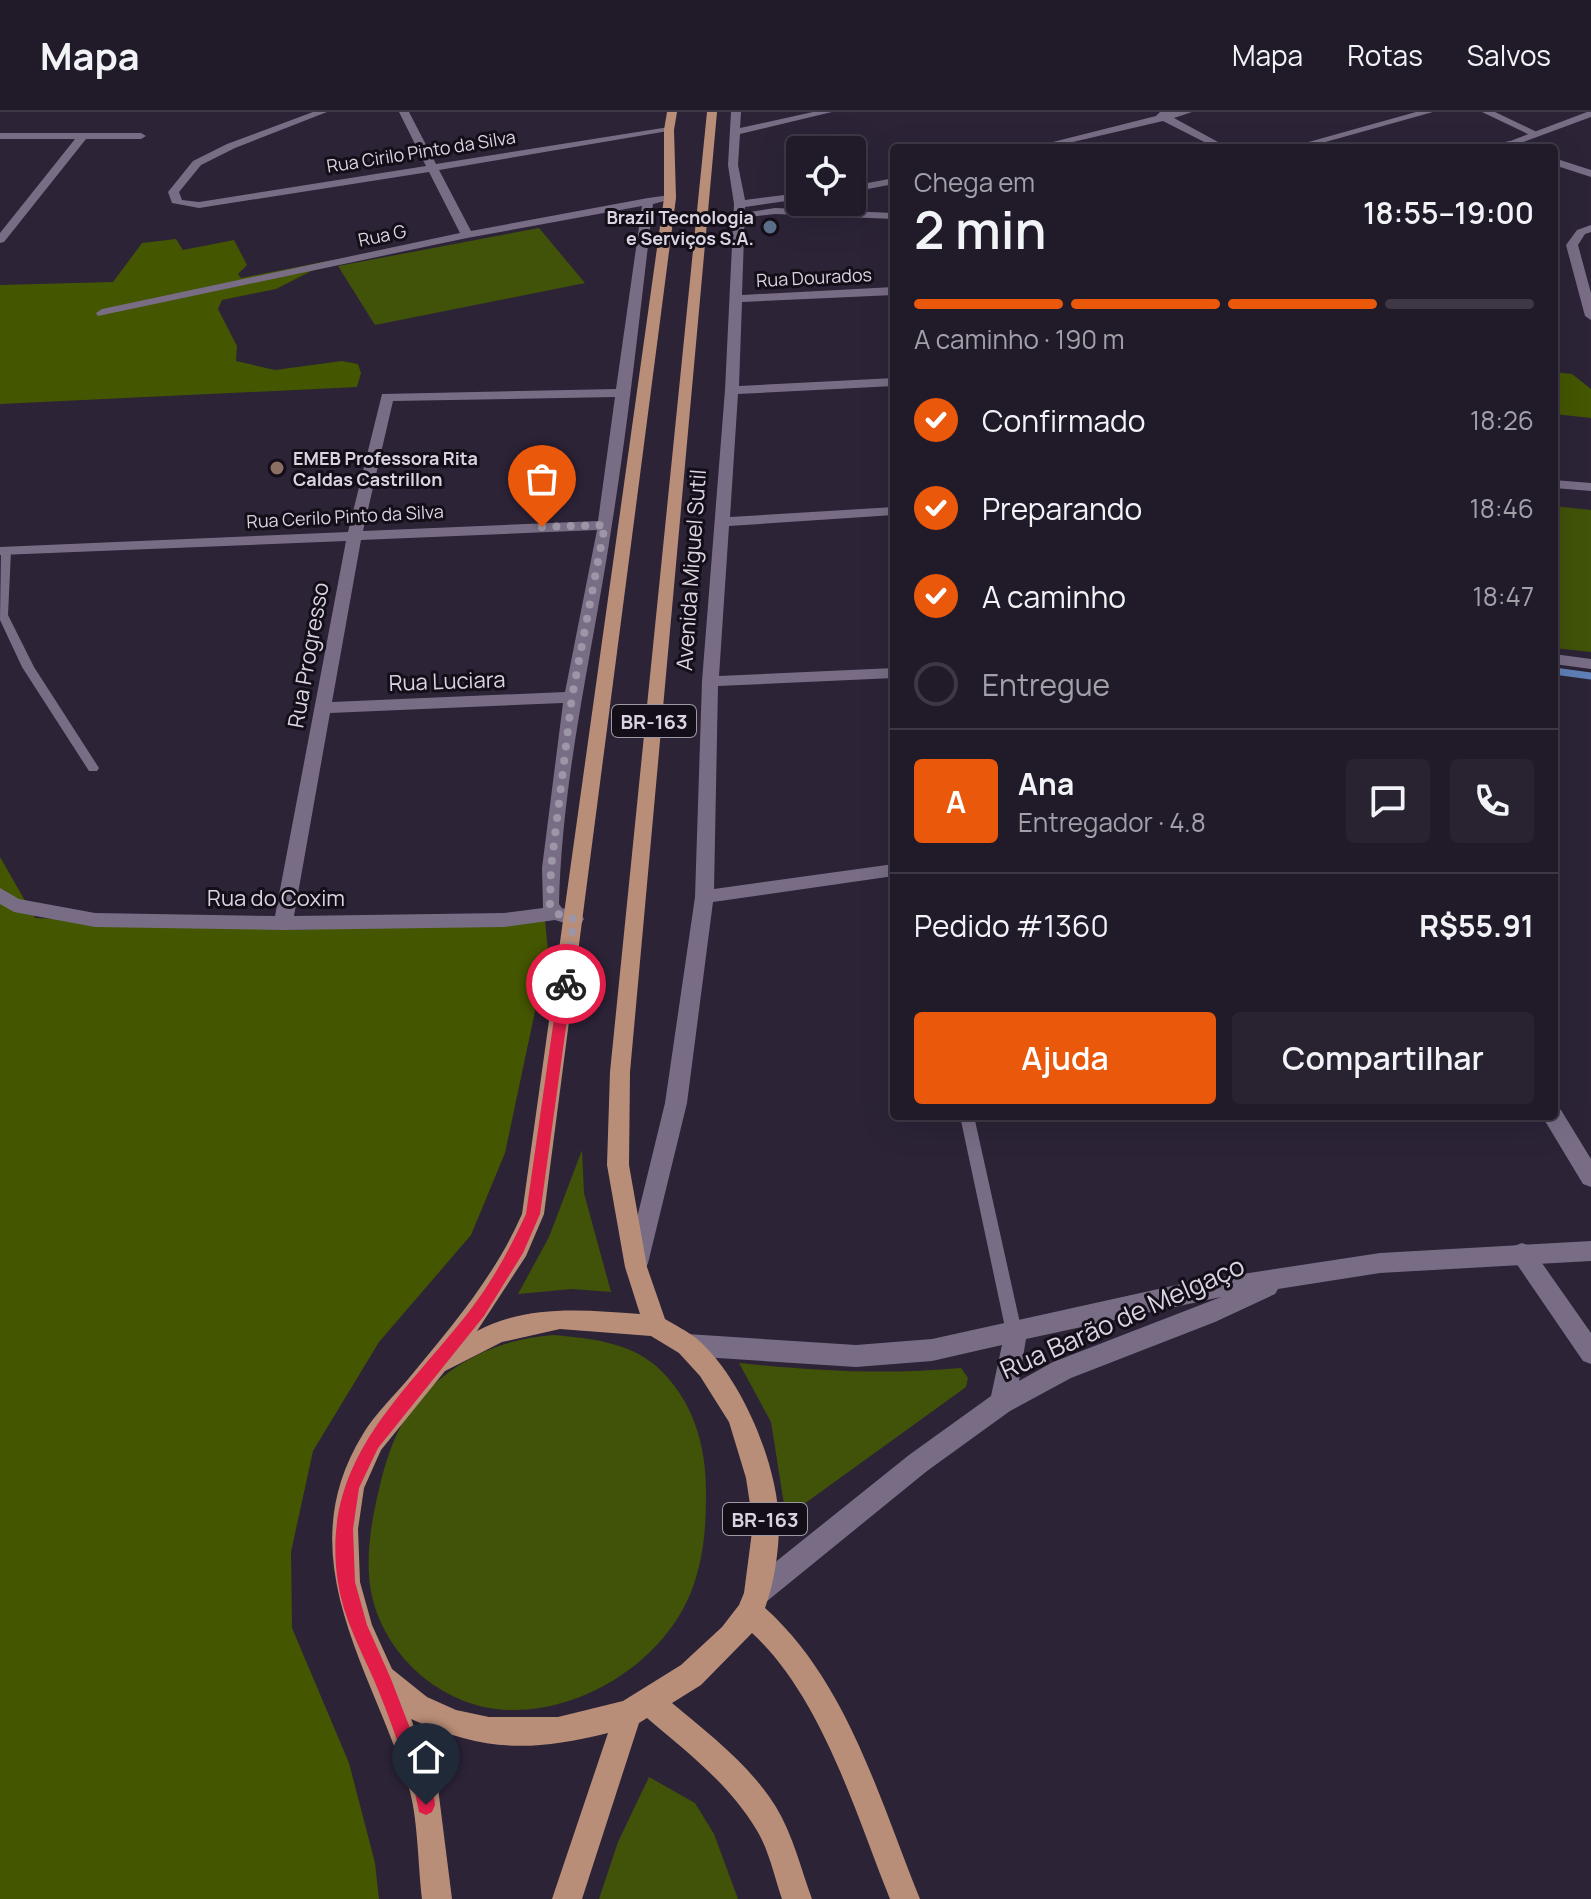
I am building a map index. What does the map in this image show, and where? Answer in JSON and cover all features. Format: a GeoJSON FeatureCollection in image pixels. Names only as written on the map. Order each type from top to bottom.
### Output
{"type":"FeatureCollection","features":[{"type":"Feature","properties":{"kind":"main road","name":"Avenida Miguel Sutil"},"geometry":{"type":"LineString","coordinates":[[655,1326],[636,1267],[618,1165],[620,1072],[712,112]]}},
{"type":"Feature","properties":{"kind":"main road","name":"BR-163"},"geometry":{"type":"LineString","coordinates":[[437,1899],[424,1788],[359,1627],[347,1582],[345,1529],[351,1487],[372,1442],[408,1395],[439,1364],[479,1311],[518,1249],[533,1214],[565,916],[581,840],[670,198],[671,121]]}},
{"type":"Feature","properties":{"kind":"main road","name":"BR-163"},"geometry":{"type":"LineString","coordinates":[[382,1679],[417,1707],[455,1724],[489,1731],[558,1731],[638,1707],[691,1675],[732,1637],[753,1603],[766,1524],[759,1478],[740,1417],[708,1368],[687,1345],[655,1326],[560,1319],[498,1332],[439,1364]]}},
{"type":"Feature","properties":{"kind":"main road"},"geometry":{"type":"LineString","coordinates":[[753,1603],[810,1682],[856,1780],[905,1899]]}},
{"type":"Feature","properties":{"kind":"main road"},"geometry":{"type":"LineString","coordinates":[[567,1899],[638,1707],[718,1760],[746,1791],[767,1820],[797,1899]]}},
{"type":"Feature","properties":{"kind":"street","name":"Rua Cirilo Pinto da Silva"},"geometry":{"type":"LineString","coordinates":[[322,112],[231,146],[197,163],[173,192],[178,203],[199,205],[431,168],[671,121]]}},
{"type":"Feature","properties":{"kind":"street"},"geometry":{"type":"LineString","coordinates":[[404,112],[467,235]]}},
{"type":"Feature","properties":{"kind":"street","name":"Avenida Miguel Sutil"},"geometry":{"type":"LineString","coordinates":[[636,1267],[676,1103],[704,897],[710,681],[732,390],[739,210],[733,165],[736,112]]}},
{"type":"Feature","properties":{"kind":"street"},"geometry":{"type":"LineString","coordinates":[[735,132],[827,112]]}},
{"type":"Feature","properties":{"kind":"street"},"geometry":{"type":"LineString","coordinates":[[1049,144],[1160,115],[1187,112]]}},
{"type":"Feature","properties":{"kind":"street"},"geometry":{"type":"LineString","coordinates":[[1307,144],[1428,112]]}},
{"type":"Feature","properties":{"kind":"street"},"geometry":{"type":"LineString","coordinates":[[1487,112],[1536,134]]}},
{"type":"Feature","properties":{"kind":"street"},"geometry":{"type":"LineString","coordinates":[[1518,144],[1536,134],[1591,114]]}},
{"type":"Feature","properties":{"kind":"street"},"geometry":{"type":"LineString","coordinates":[[1160,115],[1216,144]]}},
{"type":"Feature","properties":{"kind":"street"},"geometry":{"type":"LineString","coordinates":[[0,240],[84,135]]}},
{"type":"Feature","properties":{"kind":"street"},"geometry":{"type":"LineString","coordinates":[[0,136],[141,136]]}},
{"type":"Feature","properties":{"kind":"street"},"geometry":{"type":"LineString","coordinates":[[1558,162],[1591,174]]}},
{"type":"Feature","properties":{"kind":"street"},"geometry":{"type":"LineString","coordinates":[[866,186],[890,182]]}},
{"type":"Feature","properties":{"kind":"street","name":"Rua G"},"geometry":{"type":"LineString","coordinates":[[102,313],[467,235],[670,198]]}},
{"type":"Feature","properties":{"kind":"street"},"geometry":{"type":"LineString","coordinates":[[739,210],[786,199]]}},
{"type":"Feature","properties":{"kind":"street"},"geometry":{"type":"LineString","coordinates":[[565,916],[550,904],[551,868],[572,697],[605,525],[648,201]]}},
{"type":"Feature","properties":{"kind":"street"},"geometry":{"type":"LineString","coordinates":[[739,210],[890,216]]}},
{"type":"Feature","properties":{"kind":"street"},"geometry":{"type":"LineString","coordinates":[[1591,228],[1581,232],[1572,245],[1588,287],[1591,316]]}},
{"type":"Feature","properties":{"kind":"street","name":"Rua Dourados"},"geometry":{"type":"LineString","coordinates":[[735,299],[890,291]]}},
{"type":"Feature","properties":{"kind":"street"},"geometry":{"type":"LineString","coordinates":[[732,390],[890,382]]}},
{"type":"Feature","properties":{"kind":"street","name":"Rua Progresso"},"geometry":{"type":"LineString","coordinates":[[283,923],[355,534],[387,397],[623,393]]}},
{"type":"Feature","properties":{"kind":"street"},"geometry":{"type":"LineString","coordinates":[[1558,484],[1591,487]]}},
{"type":"Feature","properties":{"kind":"street"},"geometry":{"type":"LineString","coordinates":[[723,522],[890,511]]}},
{"type":"Feature","properties":{"kind":"street","name":"Rua Cerilo Pinto da Silva"},"geometry":{"type":"LineString","coordinates":[[3,551],[605,525]]}},
{"type":"Feature","properties":{"kind":"street"},"geometry":{"type":"LineString","coordinates":[[1558,660],[1591,664]]}},
{"type":"Feature","properties":{"kind":"street"},"geometry":{"type":"LineString","coordinates":[[710,681],[890,673]]}},
{"type":"Feature","properties":{"kind":"street","name":"Rua Luciara"},"geometry":{"type":"LineString","coordinates":[[324,708],[572,697]]}},
{"type":"Feature","properties":{"kind":"street"},"geometry":{"type":"LineString","coordinates":[[704,897],[890,871]]}},
{"type":"Feature","properties":{"kind":"street","name":"Rua do Coxim"},"geometry":{"type":"LineString","coordinates":[[0,895],[14,905],[95,920],[283,923],[504,920],[565,916]]}},
{"type":"Feature","properties":{"kind":"street"},"geometry":{"type":"LineString","coordinates":[[1555,1120],[1591,1178]]}},
{"type":"Feature","properties":{"kind":"street","name":"Rua Barão de Melgaço"},"geometry":{"type":"LineString","coordinates":[[687,1345],[856,1356],[932,1350],[1190,1292],[1380,1263],[1591,1251]]}},
{"type":"Feature","properties":{"kind":"street"},"geometry":{"type":"LineString","coordinates":[[1522,1253],[1591,1353]]}},
{"type":"Feature","properties":{"kind":"street","name":"Rua Barão de Melgaço"},"geometry":{"type":"LineString","coordinates":[[753,1603],[918,1463],[1001,1403],[1062,1370],[1207,1315],[1286,1278]]}},
{"type":"Feature","properties":{"kind":"street"},"geometry":{"type":"LineString","coordinates":[[1001,1403],[1013,1359],[1014,1332]]}},
{"type":"Feature","properties":{"kind":"lane"},"geometry":{"type":"LineString","coordinates":[[3,551],[3,615],[28,667],[93,768]]}},
{"type":"Feature","properties":{"kind":"lane"},"geometry":{"type":"LineString","coordinates":[[968,1120],[1014,1332]]}},
{"type":"Feature","properties":{"kind":"green space"},"geometry":{"type":"Polygon","coordinates":[[[539,228],[585,283],[375,325],[338,266],[539,228]]]}},
{"type":"Feature","properties":{"kind":"green space"},"geometry":{"type":"Polygon","coordinates":[[[176,239],[183,250],[234,240],[247,265],[238,274],[241,278],[333,260],[276,289],[222,300],[218,309],[237,346],[236,361],[275,370],[342,361],[358,364],[361,373],[357,387],[0,404],[0,285],[113,282],[142,243],[176,239]]]}},
{"type":"Feature","properties":{"kind":"green space"},"geometry":{"type":"Polygon","coordinates":[[[1558,372],[1572,374],[1591,389],[1591,418],[1558,414],[1558,372]]]}},
{"type":"Feature","properties":{"kind":"green space"},"geometry":{"type":"Polygon","coordinates":[[[1558,506],[1591,510],[1591,652],[1558,648],[1558,506]]]}},
{"type":"Feature","properties":{"kind":"green space"},"geometry":{"type":"Polygon","coordinates":[[[0,857],[35,918],[286,930],[545,921],[548,950],[505,1153],[471,1235],[379,1342],[313,1451],[291,1552],[292,1628],[349,1763],[375,1863],[379,1899],[0,1899],[0,857]]]}},
{"type":"Feature","properties":{"kind":"green space"},"geometry":{"type":"Polygon","coordinates":[[[582,1150],[584,1193],[611,1292],[572,1289],[518,1294],[549,1237],[582,1150]]]}},
{"type":"Feature","properties":{"kind":"green space"},"geometry":{"type":"Polygon","coordinates":[[[553,1335],[594,1340],[633,1351],[656,1366],[680,1394],[696,1426],[704,1460],[706,1497],[703,1545],[695,1581],[677,1618],[659,1642],[637,1663],[612,1681],[555,1705],[526,1710],[496,1709],[472,1704],[428,1681],[394,1645],[381,1624],[373,1600],[369,1575],[371,1530],[390,1451],[406,1417],[420,1398],[449,1372],[480,1353],[515,1341],[553,1335]]]}},
{"type":"Feature","properties":{"kind":"green space"},"geometry":{"type":"Polygon","coordinates":[[[739,1363],[850,1371],[961,1368],[968,1378],[966,1387],[786,1517],[771,1422],[739,1363]]]}},
{"type":"Feature","properties":{"kind":"green space"},"geometry":{"type":"Polygon","coordinates":[[[649,1777],[695,1803],[714,1834],[738,1899],[599,1899],[618,1842],[649,1777]]]}},
{"type":"Feature","properties":{"kind":"waterway"},"geometry":{"type":"LineString","coordinates":[[1558,672],[1591,676]]}},
{"type":"Feature","properties":{"kind":"way so far"},"geometry":{"type":"LineString","coordinates":[[542,527],[605,525],[572,697],[551,868],[550,904],[555,913],[574,919],[566,984]]}},
{"type":"Feature","properties":{"kind":"place","name":"Brazil Tecnologia e Serviços S.A."},"geometry":{"type":"Point","coordinates":[770,227]}},
{"type":"Feature","properties":{"kind":"place","name":"EMEB Professora Rita Caldas Castrillon"},"geometry":{"type":"Point","coordinates":[277,468]}},
{"type":"Feature","properties":{"kind":"route"},"geometry":{"type":"LineString","coordinates":[[426,1805],[424,1788],[359,1627],[347,1582],[345,1529],[351,1487],[372,1442],[408,1395],[439,1364],[479,1311],[518,1249],[533,1214],[566,984]]}}]}
